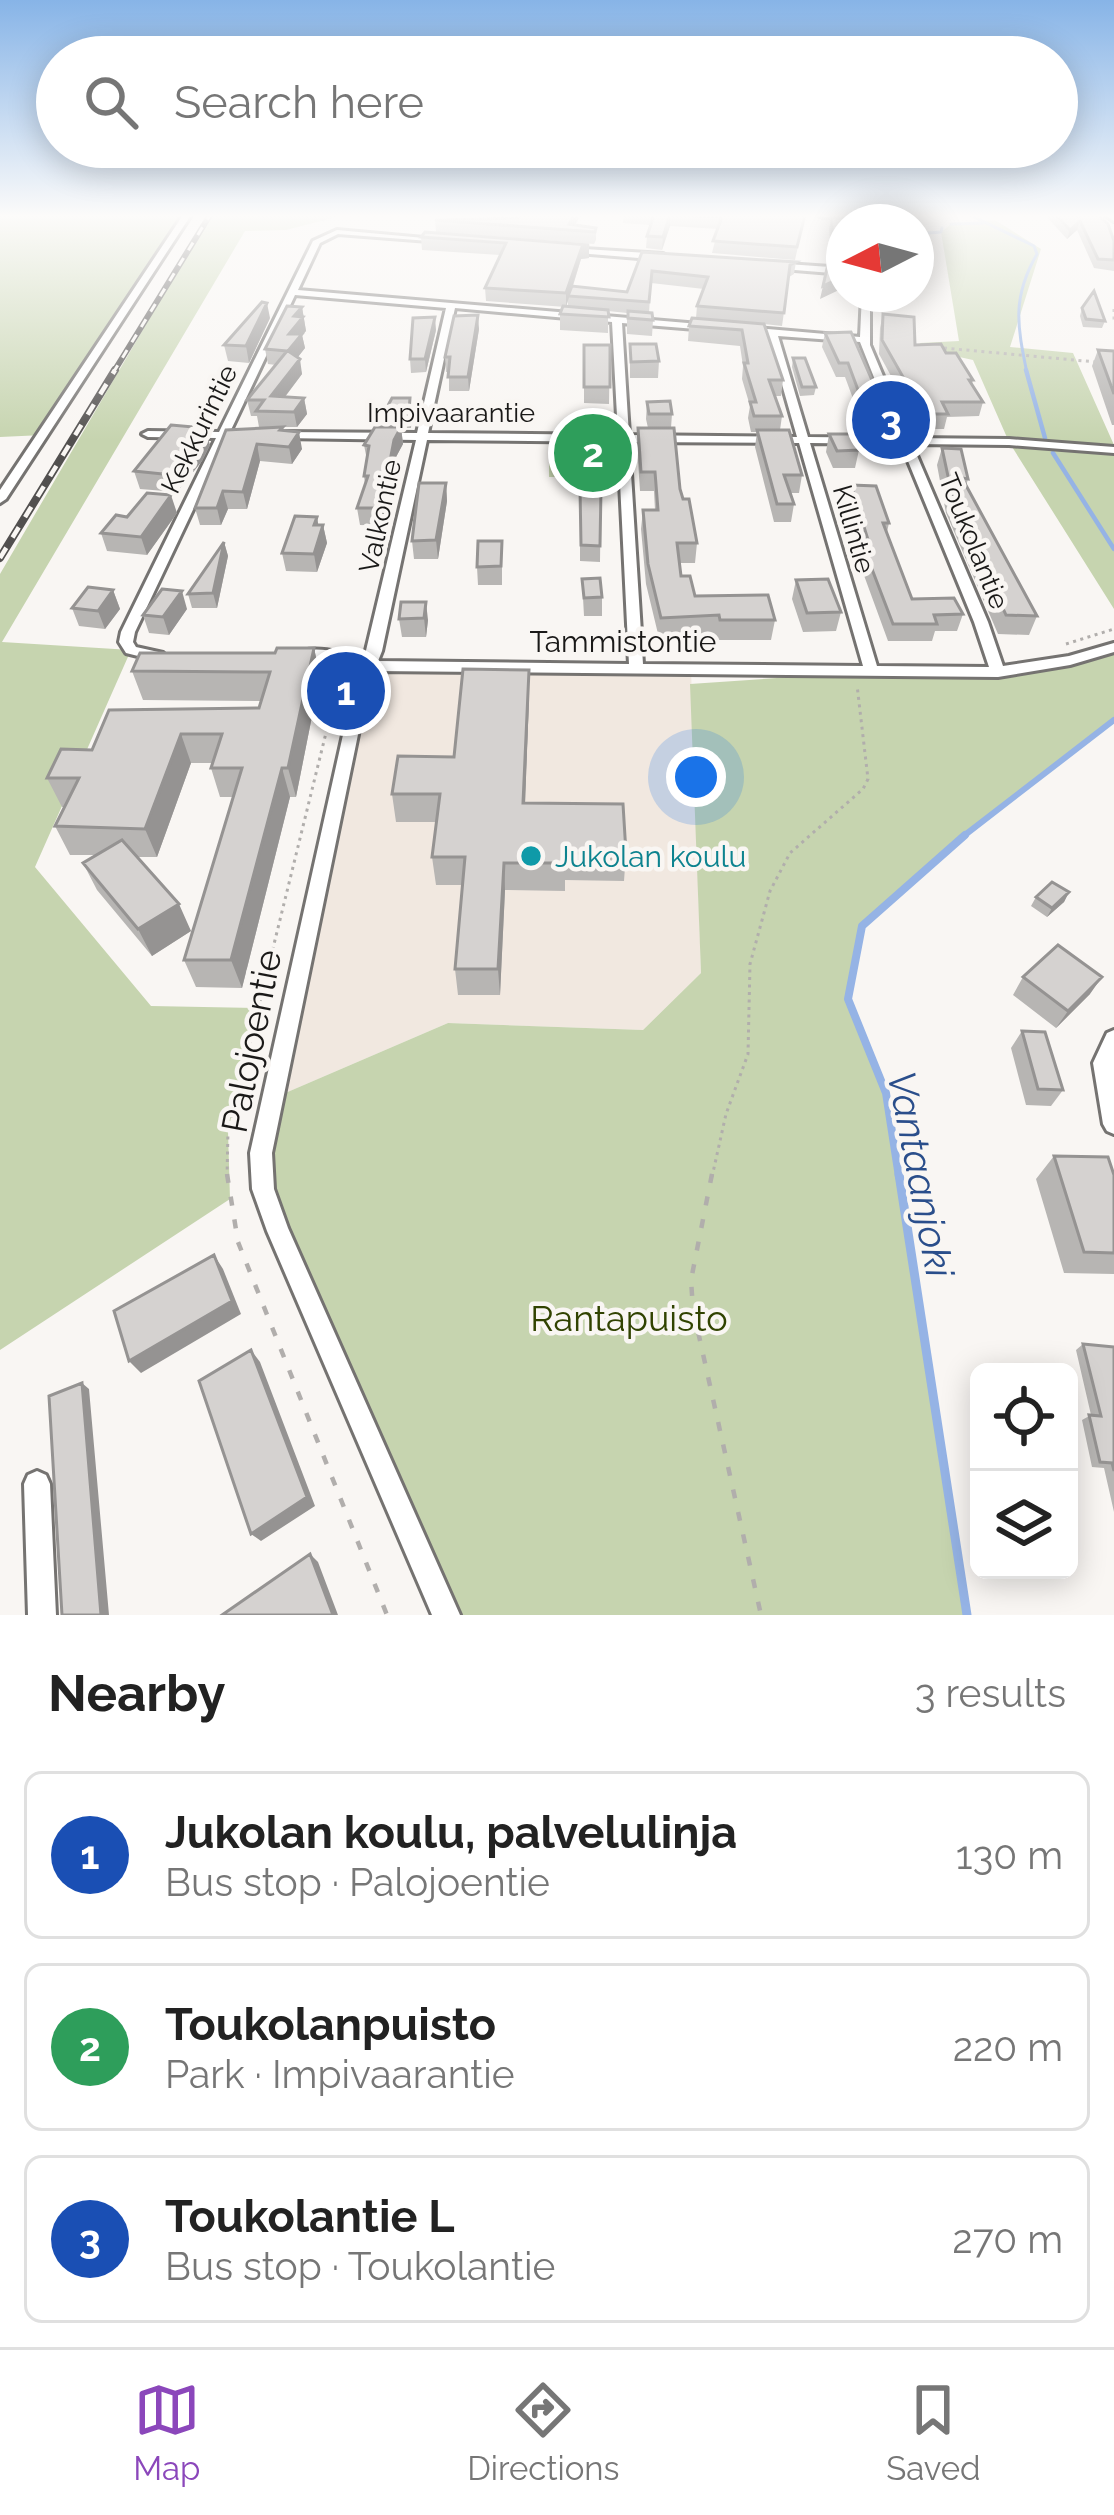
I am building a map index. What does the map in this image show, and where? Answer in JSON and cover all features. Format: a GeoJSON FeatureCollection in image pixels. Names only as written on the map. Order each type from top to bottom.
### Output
{"type":"FeatureCollection","features":[{"type":"Feature","properties":{"kind":"street"},"geometry":{"type":"LineString","coordinates":[[0,500],[138,290]]}},
{"type":"Feature","properties":{"kind":"street"},"geometry":{"type":"LineString","coordinates":[[292,292],[865,340]]}},
{"type":"Feature","properties":{"kind":"street","name":"Kekkurintie"},"geometry":{"type":"LineString","coordinates":[[170,656],[131,650],[126,642],[128,632],[292,292]]}},
{"type":"Feature","properties":{"kind":"street","name":"Valkontie"},"geometry":{"type":"LineString","coordinates":[[359,662],[422,436],[451,305]]}},
{"type":"Feature","properties":{"kind":"street","name":"Toukolantie"},"geometry":{"type":"LineString","coordinates":[[866,312],[865,340],[998,672]]}},
{"type":"Feature","properties":{"kind":"street"},"geometry":{"type":"LineString","coordinates":[[617,319],[636,668]]}},
{"type":"Feature","properties":{"kind":"street","name":"Killintie"},"geometry":{"type":"LineString","coordinates":[[772,332],[863,670]]}},
{"type":"Feature","properties":{"kind":"street"},"geometry":{"type":"LineString","coordinates":[[148,434],[246,435]]}},
{"type":"Feature","properties":{"kind":"street","name":"Impivaarantie"},"geometry":{"type":"LineString","coordinates":[[268,435],[908,441],[1114,450]]}},
{"type":"Feature","properties":{"kind":"street","name":"Tammistontie"},"geometry":{"type":"LineString","coordinates":[[290,655],[359,662],[998,672],[1070,661],[1114,647]]}},
{"type":"Feature","properties":{"kind":"street","name":"Palojoentie"},"geometry":{"type":"LineString","coordinates":[[359,662],[357,704],[269,1100],[261,1154],[263,1190],[446,1615]]}},
{"type":"Feature","properties":{"kind":"street"},"geometry":{"type":"LineString","coordinates":[[1114,1039],[1103,1064],[1114,1124]]}},
{"type":"Feature","properties":{"kind":"street"},"geometry":{"type":"LineString","coordinates":[[37,1484],[42,1615]]}},
{"type":"Feature","properties":{"kind":"path"},"geometry":{"type":"LineString","coordinates":[[1114,309],[1114,321]]}},
{"type":"Feature","properties":{"kind":"path"},"geometry":{"type":"LineString","coordinates":[[926,346],[1097,363]]}},
{"type":"Feature","properties":{"kind":"path"},"geometry":{"type":"LineString","coordinates":[[1052,648],[1114,629]]}},
{"type":"Feature","properties":{"kind":"path"},"geometry":{"type":"LineString","coordinates":[[359,662],[341,672],[243,1058],[227,1131],[227,1186],[238,1242],[386,1615]]}},
{"type":"Feature","properties":{"kind":"path"},"geometry":{"type":"LineString","coordinates":[[760,1615],[693,1309],[691,1280],[726,1114],[748,1054],[750,964],[770,891],[790,853],[863,789],[868,779],[863,670]]}},
{"type":"Feature","properties":{"kind":"shaded area"},"geometry":{"type":"Polygon","coordinates":[[[370,666],[691,669],[701,973],[643,1030],[448,1023],[269,1100],[370,666]]]}},
{"type":"Feature","properties":{"kind":"green space"},"geometry":{"type":"Polygon","coordinates":[[[0,290],[138,290],[43,435],[0,437],[0,290]]]}},
{"type":"Feature","properties":{"kind":"green space"},"geometry":{"type":"Polygon","coordinates":[[[166,290],[210,290],[2,642],[131,650],[35,867],[151,1006],[256,1008],[228,1131],[230,1199],[0,1350],[0,574],[166,290]]]}},
{"type":"Feature","properties":{"kind":"green space"},"geometry":{"type":"Polygon","coordinates":[[[951,290],[1028,290],[1010,347],[1073,353],[1114,445],[1114,609],[1009,442],[973,360],[923,349],[920,343],[959,341],[951,290]]]}},
{"type":"Feature","properties":{"kind":"green space"},"geometry":{"type":"Polygon","coordinates":[[[549,444],[606,444],[608,477],[549,477],[549,444]]]}},
{"type":"Feature","properties":{"kind":"green space","name":"Rantapuisto"},"geometry":{"type":"Polygon","coordinates":[[[1114,646],[1114,720],[935,858],[863,926],[848,999],[886,1093],[967,1615],[446,1615],[278,1231],[261,1153],[269,1100],[448,1023],[643,1030],[701,973],[690,684],[850,673],[1010,675],[1114,646]]]}},
{"type":"Feature","properties":{"kind":"building"},"geometry":{"type":"Polygon","coordinates":[[[570,290],[650,290],[649,302],[568,296],[570,290]]]}},
{"type":"Feature","properties":{"kind":"building"},"geometry":{"type":"Polygon","coordinates":[[[703,290],[787,290],[784,313],[697,306],[703,290]]]}},
{"type":"Feature","properties":{"kind":"building"},"geometry":{"type":"Polygon","coordinates":[[[1094,291],[1105,321],[1086,319],[1082,308],[1094,291]]]}},
{"type":"Feature","properties":{"kind":"building"},"geometry":{"type":"Polygon","coordinates":[[[262,302],[267,303],[246,346],[224,345],[262,302]]]}},
{"type":"Feature","properties":{"kind":"building"},"geometry":{"type":"Polygon","coordinates":[[[287,306],[302,307],[294,316],[303,317],[289,334],[302,334],[288,351],[300,359],[271,396],[304,398],[294,412],[256,411],[264,400],[247,400],[287,351],[265,349],[287,306]]]}},
{"type":"Feature","properties":{"kind":"building"},"geometry":{"type":"Polygon","coordinates":[[[563,306],[608,310],[609,317],[560,314],[563,306]]]}},
{"type":"Feature","properties":{"kind":"building"},"geometry":{"type":"Polygon","coordinates":[[[628,311],[652,313],[653,320],[628,318],[628,311]]]}},
{"type":"Feature","properties":{"kind":"building"},"geometry":{"type":"Polygon","coordinates":[[[883,314],[914,317],[915,345],[941,344],[946,353],[956,353],[983,402],[942,402],[948,414],[924,414],[882,340],[883,314]]]}},
{"type":"Feature","properties":{"kind":"building"},"geometry":{"type":"Polygon","coordinates":[[[478,315],[468,377],[448,377],[450,357],[445,357],[454,316],[478,315]]]}},
{"type":"Feature","properties":{"kind":"building"},"geometry":{"type":"Polygon","coordinates":[[[435,317],[425,359],[410,359],[413,318],[435,317]]]}},
{"type":"Feature","properties":{"kind":"building"},"geometry":{"type":"Polygon","coordinates":[[[692,318],[764,324],[783,380],[769,380],[782,416],[754,416],[750,402],[756,402],[744,363],[748,363],[742,330],[689,326],[692,318]]]}},
{"type":"Feature","properties":{"kind":"building"},"geometry":{"type":"Polygon","coordinates":[[[851,332],[888,417],[868,417],[848,363],[839,363],[825,333],[851,332]]]}},
{"type":"Feature","properties":{"kind":"building"},"geometry":{"type":"Polygon","coordinates":[[[630,344],[656,344],[659,361],[631,362],[630,344]]]}},
{"type":"Feature","properties":{"kind":"building"},"geometry":{"type":"Polygon","coordinates":[[[584,345],[610,345],[610,387],[584,387],[584,345]]]}},
{"type":"Feature","properties":{"kind":"building"},"geometry":{"type":"Polygon","coordinates":[[[1098,350],[1114,351],[1114,394],[1098,350]]]}},
{"type":"Feature","properties":{"kind":"building"},"geometry":{"type":"Polygon","coordinates":[[[793,358],[805,358],[816,387],[802,387],[793,358]]]}},
{"type":"Feature","properties":{"kind":"building"},"geometry":{"type":"Polygon","coordinates":[[[392,398],[410,398],[409,411],[385,411],[392,398]]]}},
{"type":"Feature","properties":{"kind":"building"},"geometry":{"type":"Polygon","coordinates":[[[670,401],[672,414],[649,414],[647,402],[670,401]]]}},
{"type":"Feature","properties":{"kind":"building"},"geometry":{"type":"Polygon","coordinates":[[[171,425],[205,428],[172,475],[134,471],[171,425]]]}},
{"type":"Feature","properties":{"kind":"building"},"geometry":{"type":"Polygon","coordinates":[[[283,427],[280,430],[299,432],[289,447],[257,444],[243,492],[223,491],[217,508],[195,508],[226,430],[283,427]]]}},
{"type":"Feature","properties":{"kind":"building"},"geometry":{"type":"Polygon","coordinates":[[[375,427],[401,427],[394,440],[381,508],[357,508],[368,476],[364,476],[369,446],[364,445],[375,427]]]}},
{"type":"Feature","properties":{"kind":"building"},"geometry":{"type":"Polygon","coordinates":[[[638,428],[674,428],[680,489],[683,499],[689,499],[697,543],[677,543],[681,576],[690,576],[695,596],[768,595],[775,620],[720,620],[719,615],[661,618],[648,564],[643,510],[658,510],[655,472],[641,472],[638,428]]]}},
{"type":"Feature","properties":{"kind":"building"},"geometry":{"type":"Polygon","coordinates":[[[757,430],[789,430],[802,475],[784,475],[794,504],[777,504],[757,430]]]}},
{"type":"Feature","properties":{"kind":"building"},"geometry":{"type":"Polygon","coordinates":[[[829,434],[851,434],[859,450],[837,451],[829,434]]]}},
{"type":"Feature","properties":{"kind":"building"},"geometry":{"type":"Polygon","coordinates":[[[942,448],[961,449],[968,479],[962,478],[1037,616],[1006,615],[952,495],[942,448]]]}},
{"type":"Feature","properties":{"kind":"building"},"geometry":{"type":"Polygon","coordinates":[[[419,483],[446,483],[436,540],[412,541],[419,483]]]}},
{"type":"Feature","properties":{"kind":"building"},"geometry":{"type":"Polygon","coordinates":[[[851,485],[876,486],[889,523],[883,523],[912,599],[954,598],[963,614],[934,615],[937,624],[893,624],[862,543],[869,543],[851,485]]]}},
{"type":"Feature","properties":{"kind":"building"},"geometry":{"type":"Polygon","coordinates":[[[580,488],[601,489],[600,546],[581,545],[580,488]]]}},
{"type":"Feature","properties":{"kind":"building"},"geometry":{"type":"Polygon","coordinates":[[[147,493],[171,495],[141,537],[101,533],[116,515],[127,517],[147,493]]]}},
{"type":"Feature","properties":{"kind":"building"},"geometry":{"type":"Polygon","coordinates":[[[295,516],[317,517],[314,525],[323,525],[314,554],[282,553],[295,516]]]}},
{"type":"Feature","properties":{"kind":"building"},"geometry":{"type":"Polygon","coordinates":[[[478,541],[502,541],[501,566],[477,567],[478,541]]]}},
{"type":"Feature","properties":{"kind":"building"},"geometry":{"type":"Polygon","coordinates":[[[224,542],[213,593],[188,594],[224,542]]]}},
{"type":"Feature","properties":{"kind":"building"},"geometry":{"type":"Polygon","coordinates":[[[600,578],[602,597],[584,598],[582,579],[600,578]]]}},
{"type":"Feature","properties":{"kind":"building"},"geometry":{"type":"Polygon","coordinates":[[[828,579],[841,612],[807,613],[796,580],[828,579]]]}},
{"type":"Feature","properties":{"kind":"building"},"geometry":{"type":"Polygon","coordinates":[[[88,587],[113,590],[98,611],[72,608],[88,587]]]}},
{"type":"Feature","properties":{"kind":"building"},"geometry":{"type":"Polygon","coordinates":[[[162,589],[182,591],[163,617],[143,615],[162,589]]]}},
{"type":"Feature","properties":{"kind":"building"},"geometry":{"type":"Polygon","coordinates":[[[401,602],[426,602],[424,618],[399,619],[401,602]]]}},
{"type":"Feature","properties":{"kind":"building"},"geometry":{"type":"Polygon","coordinates":[[[277,648],[314,648],[288,768],[282,768],[231,960],[184,960],[242,768],[211,768],[222,734],[181,734],[145,829],[55,826],[79,778],[47,778],[61,749],[92,750],[109,710],[259,708],[270,672],[132,671],[140,653],[275,653],[277,648]]]}},
{"type":"Feature","properties":{"kind":"building","name":"Jukolan koulu"},"geometry":{"type":"Polygon","coordinates":[[[463,669],[529,670],[523,803],[623,804],[626,853],[565,853],[565,863],[504,863],[498,969],[455,969],[465,857],[432,857],[440,794],[392,794],[398,756],[454,757],[463,669]]]}},
{"type":"Feature","properties":{"kind":"building"},"geometry":{"type":"Polygon","coordinates":[[[122,840],[179,904],[138,929],[83,863],[122,840]]]}},
{"type":"Feature","properties":{"kind":"building"},"geometry":{"type":"Polygon","coordinates":[[[1052,882],[1069,892],[1052,908],[1036,897],[1052,882]]]}},
{"type":"Feature","properties":{"kind":"building"},"geometry":{"type":"Polygon","coordinates":[[[1058,945],[1102,977],[1068,1011],[1023,977],[1058,945]]]}},
{"type":"Feature","properties":{"kind":"building"},"geometry":{"type":"Polygon","coordinates":[[[1022,1031],[1045,1032],[1063,1090],[1038,1089],[1022,1031]]]}},
{"type":"Feature","properties":{"kind":"building"},"geometry":{"type":"Polygon","coordinates":[[[1054,1156],[1108,1157],[1114,1175],[1114,1253],[1084,1252],[1054,1156]]]}},
{"type":"Feature","properties":{"kind":"building"},"geometry":{"type":"Polygon","coordinates":[[[214,1255],[232,1301],[129,1361],[114,1311],[214,1255]]]}},
{"type":"Feature","properties":{"kind":"building"},"geometry":{"type":"Polygon","coordinates":[[[1083,1344],[1114,1347],[1114,1471],[1112,1463],[1100,1462],[1089,1415],[1101,1416],[1083,1344]]]}},
{"type":"Feature","properties":{"kind":"building"},"geometry":{"type":"Polygon","coordinates":[[[251,1350],[307,1497],[251,1534],[199,1381],[251,1350]]]}},
{"type":"Feature","properties":{"kind":"building"},"geometry":{"type":"Polygon","coordinates":[[[82,1383],[101,1615],[62,1615],[49,1396],[82,1383]]]}},
{"type":"Feature","properties":{"kind":"building"},"geometry":{"type":"Polygon","coordinates":[[[310,1554],[333,1615],[222,1615],[310,1554]]]}},
{"type":"Feature","properties":{"kind":"waterway","name":"Vantaanjoki"},"geometry":{"type":"LineString","coordinates":[[1022,290],[1019,312],[1027,373]]}},
{"type":"Feature","properties":{"kind":"waterway","name":"Vantaanjoki"},"geometry":{"type":"LineString","coordinates":[[1026,370],[1045,438]]}},
{"type":"Feature","properties":{"kind":"waterway","name":"Vantaanjoki"},"geometry":{"type":"LineString","coordinates":[[1053,453],[1114,549]]}},
{"type":"Feature","properties":{"kind":"waterway","name":"Vantaanjoki"},"geometry":{"type":"LineString","coordinates":[[961,838],[1114,720]]}},
{"type":"Feature","properties":{"kind":"waterway","name":"Vantaanjoki"},"geometry":{"type":"LineString","coordinates":[[899,1177],[886,1093],[848,999],[862,926],[965,835]]}},
{"type":"Feature","properties":{"kind":"waterway","name":"Vantaanjoki"},"geometry":{"type":"LineString","coordinates":[[899,1174],[967,1615]]}},
{"type":"Feature","properties":{"kind":"railway"},"geometry":{"type":"LineString","coordinates":[[113,373],[164,290]]}},
{"type":"Feature","properties":{"kind":"railway"},"geometry":{"type":"LineString","coordinates":[[0,558],[115,370]]}},
{"type":"Feature","properties":{"kind":"place","name":"Toukolantie L"},"geometry":{"type":"Point","coordinates":[891,420]}},
{"type":"Feature","properties":{"kind":"place","name":"Toukolanpuisto"},"geometry":{"type":"Point","coordinates":[593,453]}},
{"type":"Feature","properties":{"kind":"place","name":"Jukolan koulu, palvelulinja"},"geometry":{"type":"Point","coordinates":[346,691]}},
{"type":"Feature","properties":{"kind":"place","name":"Jukolan koulu"},"geometry":{"type":"Point","coordinates":[531,856]}}]}
